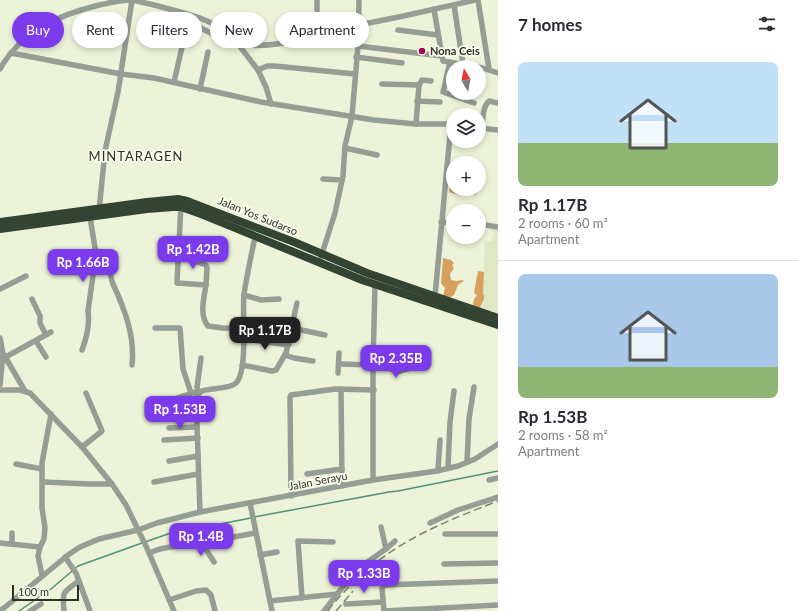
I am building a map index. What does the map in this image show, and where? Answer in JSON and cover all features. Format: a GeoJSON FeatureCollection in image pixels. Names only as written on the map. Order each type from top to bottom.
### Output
{"type":"FeatureCollection","features":[{"type":"Feature","properties":{"kind":"highway","name":"Jalan Yos Sudarso"},"geometry":{"type":"LineString","coordinates":[[181,203],[201,214],[255,237],[367,273],[498,318]]}},
{"type":"Feature","properties":{"kind":"highway","name":"Jalan Yos Sudarso"},"geometry":{"type":"LineString","coordinates":[[0,222],[99,212],[173,207],[181,203],[195,203],[294,242],[321,259],[362,280],[498,325]]}},
{"type":"Feature","properties":{"kind":"highway","name":"Jalan Yos Sudarso"},"geometry":{"type":"LineString","coordinates":[[0,229],[90,217],[99,212]]}},
{"type":"Feature","properties":{"kind":"street"},"geometry":{"type":"LineString","coordinates":[[99,212],[107,140],[118,92],[132,0]]}},
{"type":"Feature","properties":{"kind":"street"},"geometry":{"type":"LineString","coordinates":[[0,69],[10,53],[32,33],[60,17],[73,12],[109,3],[132,0],[177,11],[210,22]]}},
{"type":"Feature","properties":{"kind":"street"},"geometry":{"type":"LineString","coordinates":[[317,0],[317,10]]}},
{"type":"Feature","properties":{"kind":"street"},"geometry":{"type":"LineString","coordinates":[[359,0],[359,12]]}},
{"type":"Feature","properties":{"kind":"street"},"geometry":{"type":"LineString","coordinates":[[369,24],[476,0],[489,69]]}},
{"type":"Feature","properties":{"kind":"street"},"geometry":{"type":"LineString","coordinates":[[454,5],[462,60]]}},
{"type":"Feature","properties":{"kind":"street"},"geometry":{"type":"LineString","coordinates":[[434,9],[443,61],[446,61]]}},
{"type":"Feature","properties":{"kind":"street"},"geometry":{"type":"LineString","coordinates":[[398,30],[438,35]]}},
{"type":"Feature","properties":{"kind":"street"},"geometry":{"type":"LineString","coordinates":[[369,47],[442,56]]}},
{"type":"Feature","properties":{"kind":"street"},"geometry":{"type":"LineString","coordinates":[[174,82],[182,48]]}},
{"type":"Feature","properties":{"kind":"street"},"geometry":{"type":"LineString","coordinates":[[241,48],[258,70],[266,87],[271,104]]}},
{"type":"Feature","properties":{"kind":"street"},"geometry":{"type":"LineString","coordinates":[[321,259],[335,213],[342,180],[345,148],[352,116],[358,48]]}},
{"type":"Feature","properties":{"kind":"street"},"geometry":{"type":"LineString","coordinates":[[200,88],[208,52]]}},
{"type":"Feature","properties":{"kind":"street"},"geometry":{"type":"LineString","coordinates":[[10,53],[121,74],[154,78],[271,104],[374,120],[416,124],[446,124]]}},
{"type":"Feature","properties":{"kind":"street"},"geometry":{"type":"LineString","coordinates":[[356,57],[402,63]]}},
{"type":"Feature","properties":{"kind":"street"},"geometry":{"type":"LineString","coordinates":[[258,70],[267,66],[275,66],[355,74]]}},
{"type":"Feature","properties":{"kind":"street"},"geometry":{"type":"LineString","coordinates":[[486,68],[498,73]]}},
{"type":"Feature","properties":{"kind":"street"},"geometry":{"type":"LineString","coordinates":[[446,79],[443,92],[446,93]]}},
{"type":"Feature","properties":{"kind":"street"},"geometry":{"type":"LineString","coordinates":[[416,124],[419,85],[422,80],[431,81]]}},
{"type":"Feature","properties":{"kind":"street"},"geometry":{"type":"LineString","coordinates":[[382,84],[419,85]]}},
{"type":"Feature","properties":{"kind":"street"},"geometry":{"type":"LineString","coordinates":[[466,100],[474,103]]}},
{"type":"Feature","properties":{"kind":"street"},"geometry":{"type":"LineString","coordinates":[[417,101],[440,102]]}},
{"type":"Feature","properties":{"kind":"street"},"geometry":{"type":"LineString","coordinates":[[484,108],[489,101],[498,103]]}},
{"type":"Feature","properties":{"kind":"street"},"geometry":{"type":"LineString","coordinates":[[486,129],[498,130]]}},
{"type":"Feature","properties":{"kind":"street"},"geometry":{"type":"LineString","coordinates":[[345,148],[377,155]]}},
{"type":"Feature","properties":{"kind":"street"},"geometry":{"type":"LineString","coordinates":[[435,296],[449,148]]}},
{"type":"Feature","properties":{"kind":"street"},"geometry":{"type":"LineString","coordinates":[[323,179],[342,180]]}},
{"type":"Feature","properties":{"kind":"street"},"geometry":{"type":"LineString","coordinates":[[181,203],[177,283],[206,285]]}},
{"type":"Feature","properties":{"kind":"street"},"geometry":{"type":"LineString","coordinates":[[82,350],[89,328],[90,320],[88,311],[96,254],[90,217]]}},
{"type":"Feature","properties":{"kind":"street"},"geometry":{"type":"LineString","coordinates":[[441,222],[446,222]]}},
{"type":"Feature","properties":{"kind":"street"},"geometry":{"type":"LineString","coordinates":[[486,225],[498,227]]}},
{"type":"Feature","properties":{"kind":"street"},"geometry":{"type":"LineString","coordinates":[[171,400],[196,392],[235,384],[238,381],[242,365],[244,339],[244,295],[255,237]]}},
{"type":"Feature","properties":{"kind":"street"},"geometry":{"type":"LineString","coordinates":[[96,254],[102,256],[108,264],[112,280],[120,296],[132,339],[132,365]]}},
{"type":"Feature","properties":{"kind":"street"},"geometry":{"type":"LineString","coordinates":[[179,256],[206,265],[206,285],[203,313],[208,326],[211,328],[244,329]]}},
{"type":"Feature","properties":{"kind":"street"},"geometry":{"type":"LineString","coordinates":[[0,289],[26,276]]}},
{"type":"Feature","properties":{"kind":"street"},"geometry":{"type":"LineString","coordinates":[[374,480],[373,365],[375,284]]}},
{"type":"Feature","properties":{"kind":"street"},"geometry":{"type":"LineString","coordinates":[[244,295],[261,300],[279,299]]}},
{"type":"Feature","properties":{"kind":"street"},"geometry":{"type":"LineString","coordinates":[[3,357],[36,341],[48,333],[40,323],[40,316],[32,299]]}},
{"type":"Feature","properties":{"kind":"street"},"geometry":{"type":"LineString","coordinates":[[242,365],[274,371],[289,345],[298,303]]}},
{"type":"Feature","properties":{"kind":"street"},"geometry":{"type":"LineString","coordinates":[[155,328],[180,328],[183,371],[196,392]]}},
{"type":"Feature","properties":{"kind":"street"},"geometry":{"type":"LineString","coordinates":[[292,328],[325,335]]}},
{"type":"Feature","properties":{"kind":"street"},"geometry":{"type":"LineString","coordinates":[[0,338],[3,357],[0,386]]}},
{"type":"Feature","properties":{"kind":"street"},"geometry":{"type":"LineString","coordinates":[[244,339],[289,345]]}},
{"type":"Feature","properties":{"kind":"street"},"geometry":{"type":"LineString","coordinates":[[36,341],[46,357]]}},
{"type":"Feature","properties":{"kind":"street"},"geometry":{"type":"LineString","coordinates":[[338,373],[339,353]]}},
{"type":"Feature","properties":{"kind":"street"},"geometry":{"type":"LineString","coordinates":[[285,354],[294,358],[313,361]]}},
{"type":"Feature","properties":{"kind":"street"},"geometry":{"type":"LineString","coordinates":[[3,357],[26,391],[35,397],[82,446],[112,484],[126,505],[146,546],[174,611]]}},
{"type":"Feature","properties":{"kind":"street"},"geometry":{"type":"LineString","coordinates":[[200,512],[196,392],[201,358]]}},
{"type":"Feature","properties":{"kind":"street"},"geometry":{"type":"LineString","coordinates":[[339,364],[373,365],[400,371],[414,367],[423,367]]}},
{"type":"Feature","properties":{"kind":"street"},"geometry":{"type":"LineString","coordinates":[[467,462],[469,419],[474,387]]}},
{"type":"Feature","properties":{"kind":"street"},"geometry":{"type":"LineString","coordinates":[[291,496],[290,395],[341,389],[374,390]]}},
{"type":"Feature","properties":{"kind":"street"},"geometry":{"type":"LineString","coordinates":[[341,389],[342,486]]}},
{"type":"Feature","properties":{"kind":"street"},"geometry":{"type":"LineString","coordinates":[[0,390],[26,391]]}},
{"type":"Feature","properties":{"kind":"street"},"geometry":{"type":"LineString","coordinates":[[448,468],[450,422],[454,391]]}},
{"type":"Feature","properties":{"kind":"street"},"geometry":{"type":"LineString","coordinates":[[82,446],[102,431],[86,393]]}},
{"type":"Feature","properties":{"kind":"street"},"geometry":{"type":"LineString","coordinates":[[42,576],[38,556],[45,532],[42,508],[42,469],[43,452],[51,414]]}},
{"type":"Feature","properties":{"kind":"street"},"geometry":{"type":"LineString","coordinates":[[169,428],[197,427]]}},
{"type":"Feature","properties":{"kind":"street"},"geometry":{"type":"LineString","coordinates":[[164,440],[198,438]]}},
{"type":"Feature","properties":{"kind":"street"},"geometry":{"type":"LineString","coordinates":[[438,470],[440,440]]}},
{"type":"Feature","properties":{"kind":"street","name":"Jalan Serayu"},"geometry":{"type":"LineString","coordinates":[[4,610],[65,557],[80,547],[99,539],[138,530],[157,523],[200,512],[448,468],[475,459],[498,444]]}},
{"type":"Feature","properties":{"kind":"street"},"geometry":{"type":"LineString","coordinates":[[169,461],[198,456]]}},
{"type":"Feature","properties":{"kind":"street"},"geometry":{"type":"LineString","coordinates":[[16,464],[42,469]]}},
{"type":"Feature","properties":{"kind":"street"},"geometry":{"type":"LineString","coordinates":[[306,474],[342,469]]}},
{"type":"Feature","properties":{"kind":"street"},"geometry":{"type":"LineString","coordinates":[[154,482],[198,474]]}},
{"type":"Feature","properties":{"kind":"street"},"geometry":{"type":"LineString","coordinates":[[490,480],[498,478]]}},
{"type":"Feature","properties":{"kind":"street"},"geometry":{"type":"LineString","coordinates":[[43,482],[112,484]]}},
{"type":"Feature","properties":{"kind":"street"},"geometry":{"type":"LineString","coordinates":[[430,523],[458,510],[498,497]]}},
{"type":"Feature","properties":{"kind":"street"},"geometry":{"type":"LineString","coordinates":[[250,503],[255,534],[272,611]]}},
{"type":"Feature","properties":{"kind":"street"},"geometry":{"type":"LineString","coordinates":[[381,527],[386,549]]}},
{"type":"Feature","properties":{"kind":"street"},"geometry":{"type":"LineString","coordinates":[[12,533],[12,544]]}},
{"type":"Feature","properties":{"kind":"street"},"geometry":{"type":"LineString","coordinates":[[149,553],[160,548],[255,534]]}},
{"type":"Feature","properties":{"kind":"street"},"geometry":{"type":"LineString","coordinates":[[444,534],[498,534]]}},
{"type":"Feature","properties":{"kind":"street"},"geometry":{"type":"LineString","coordinates":[[302,598],[298,541],[333,542]]}},
{"type":"Feature","properties":{"kind":"street"},"geometry":{"type":"LineString","coordinates":[[324,611],[345,583],[364,565],[395,541]]}},
{"type":"Feature","properties":{"kind":"street"},"geometry":{"type":"LineString","coordinates":[[0,543],[40,547]]}},
{"type":"Feature","properties":{"kind":"street"},"geometry":{"type":"LineString","coordinates":[[202,543],[214,562]]}},
{"type":"Feature","properties":{"kind":"street"},"geometry":{"type":"LineString","coordinates":[[260,555],[277,552]]}},
{"type":"Feature","properties":{"kind":"street"},"geometry":{"type":"LineString","coordinates":[[65,557],[76,573],[90,611]]}},
{"type":"Feature","properties":{"kind":"street"},"geometry":{"type":"LineString","coordinates":[[444,564],[498,563]]}},
{"type":"Feature","properties":{"kind":"street"},"geometry":{"type":"LineString","coordinates":[[64,611],[64,592],[66,589],[79,581]]}},
{"type":"Feature","properties":{"kind":"street"},"geometry":{"type":"LineString","coordinates":[[498,581],[456,584],[388,584],[382,588],[384,611],[498,606]]}},
{"type":"Feature","properties":{"kind":"street"},"geometry":{"type":"LineString","coordinates":[[169,600],[196,591],[206,590],[212,598],[215,611]]}},
{"type":"Feature","properties":{"kind":"street"},"geometry":{"type":"LineString","coordinates":[[270,601],[337,594]]}},
{"type":"Feature","properties":{"kind":"street"},"geometry":{"type":"LineString","coordinates":[[346,604],[383,602]]}},
{"type":"Feature","properties":{"kind":"street"},"geometry":{"type":"LineString","coordinates":[[30,611],[41,604]]}},
{"type":"Feature","properties":{"kind":"shaded area"},"geometry":{"type":"Polygon","coordinates":[[[498,227],[498,318],[478,311],[484,298],[485,244],[486,241],[492,241],[495,233],[491,232],[491,228],[498,227]]]}},
{"type":"Feature","properties":{"kind":"shaded area"},"geometry":{"type":"Polygon","coordinates":[[[443,258],[451,260],[454,263],[452,265],[454,268],[450,274],[451,280],[464,281],[458,285],[454,295],[447,299],[443,297],[445,288],[441,283],[443,258]]]}},
{"type":"Feature","properties":{"kind":"shaded area"},"geometry":{"type":"Polygon","coordinates":[[[478,271],[484,272],[484,299],[478,311],[473,309],[474,301],[477,295],[474,293],[478,271]]]}},
{"type":"Feature","properties":{"kind":"waterway"},"geometry":{"type":"LineString","coordinates":[[254,517],[498,471]]}},
{"type":"Feature","properties":{"kind":"waterway"},"geometry":{"type":"LineString","coordinates":[[145,542],[168,534],[251,518]]}},
{"type":"Feature","properties":{"kind":"waterway"},"geometry":{"type":"LineString","coordinates":[[19,611],[51,589],[78,566],[142,543]]}},
{"type":"Feature","properties":{"kind":"railway"},"geometry":{"type":"LineString","coordinates":[[328,611],[362,574],[398,547],[416,536],[498,501]]}},
{"type":"Feature","properties":{"kind":"railway"},"geometry":{"type":"LineString","coordinates":[[336,611],[353,591]]}},
{"type":"Feature","properties":{"kind":"place","name":"Nona Ceis"},"geometry":{"type":"Point","coordinates":[422,51]}},
{"type":"Feature","properties":{"kind":"district","name":"MINTARAGEN"},"geometry":{"type":"Point","coordinates":[136,156]}}]}
